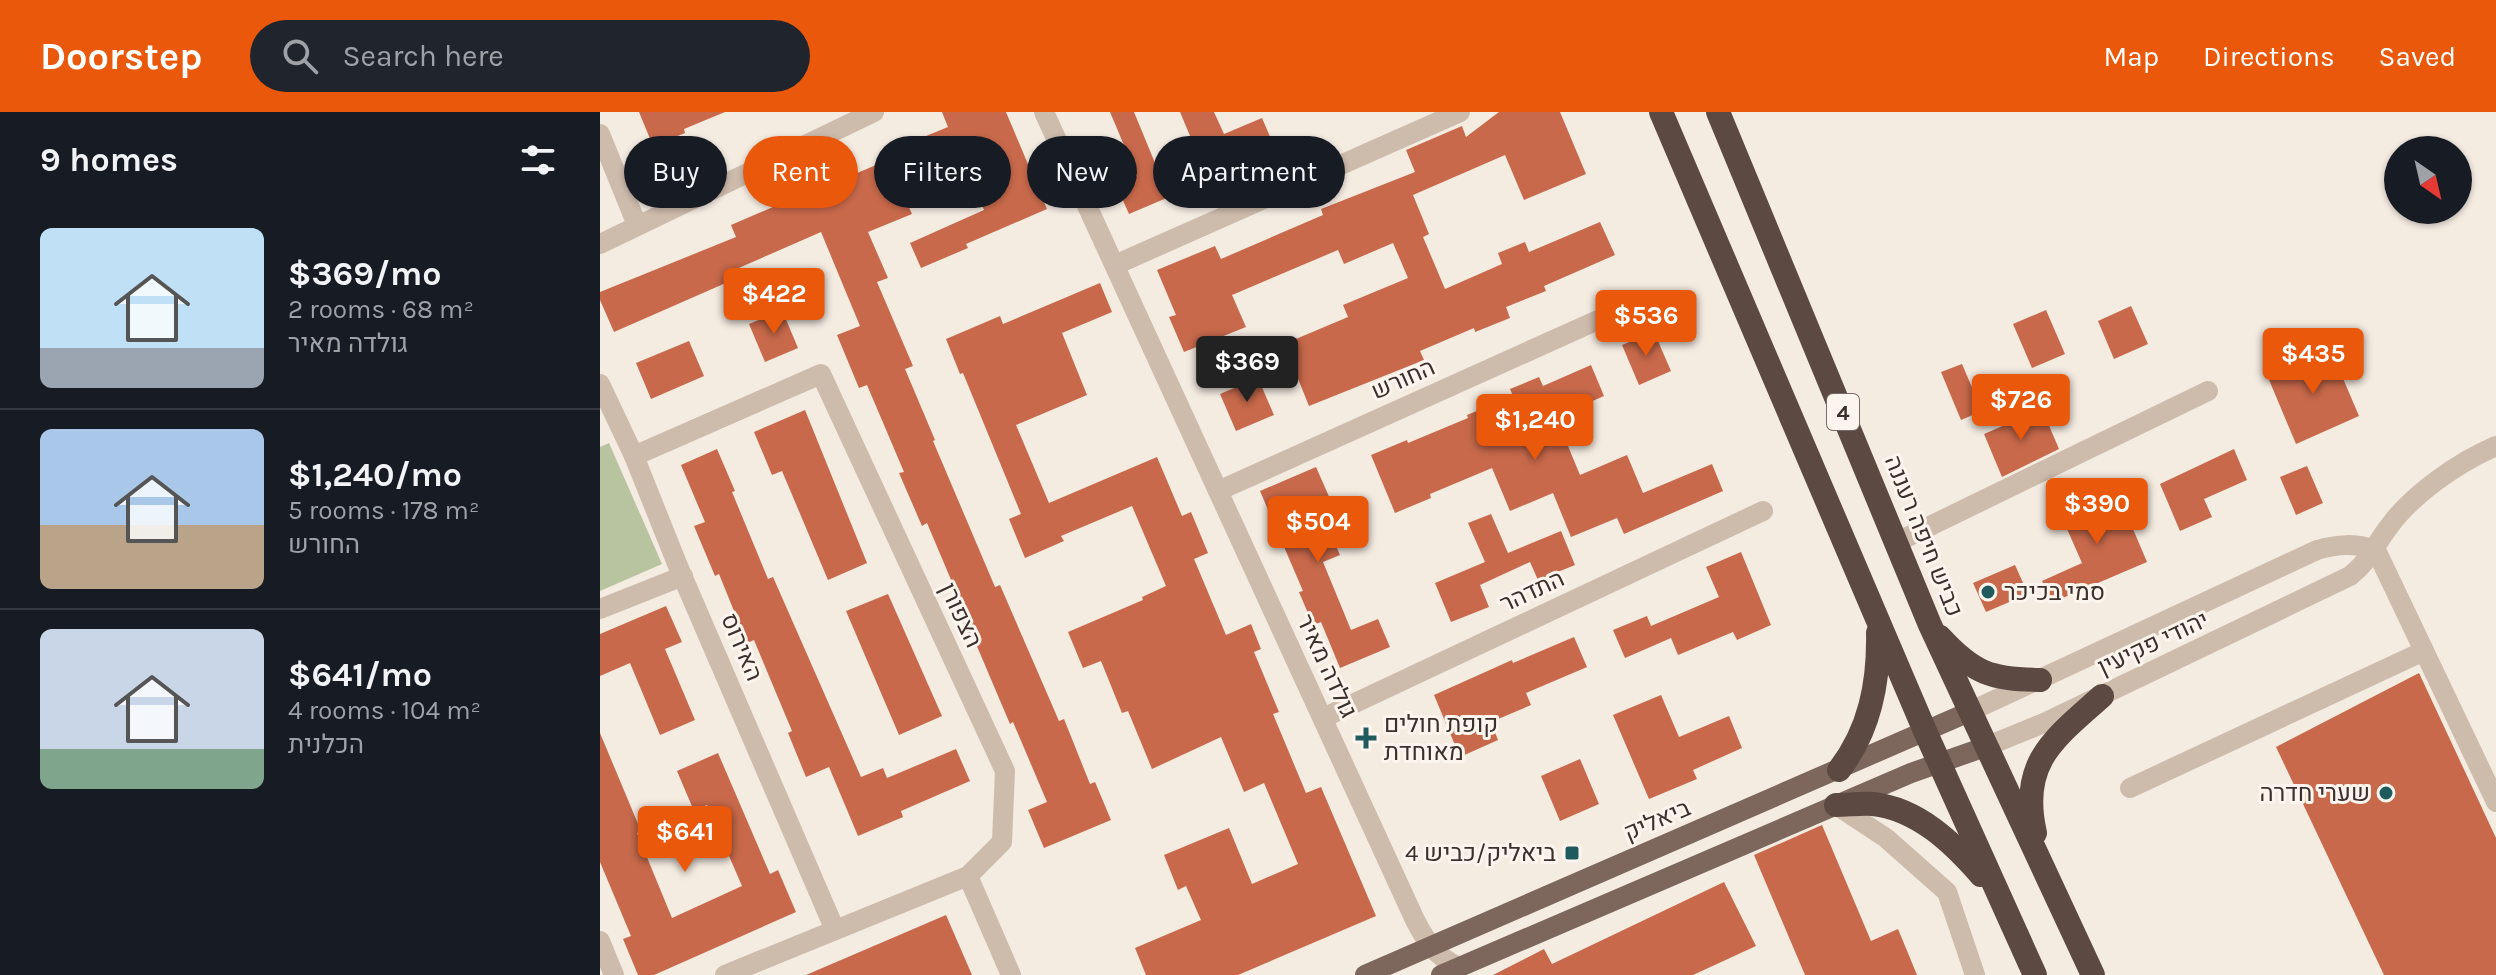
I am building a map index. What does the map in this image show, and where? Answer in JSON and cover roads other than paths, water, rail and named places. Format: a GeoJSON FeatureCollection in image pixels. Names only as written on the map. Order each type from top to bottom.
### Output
{"type":"FeatureCollection","features":[{"type":"Feature","properties":{"kind":"highway","name":"4"},"geometry":{"type":"LineString","coordinates":[[1661,112],[1925,731],[2035,975]]}},
{"type":"Feature","properties":{"kind":"highway","name":"כביש חיפה רעננה"},"geometry":{"type":"LineString","coordinates":[[1718,112],[1930,625],[2093,975]]}},
{"type":"Feature","properties":{"kind":"highway"},"geometry":{"type":"LineString","coordinates":[[1839,770],[1864,728],[1874,692],[1879,659],[1878,619]]}},
{"type":"Feature","properties":{"kind":"highway"},"geometry":{"type":"LineString","coordinates":[[1930,625],[1955,653],[1990,676],[2040,680]]}},
{"type":"Feature","properties":{"kind":"highway"},"geometry":{"type":"LineString","coordinates":[[2045,870],[2030,809],[2030,786],[2035,768],[2050,746],[2102,696]]}},
{"type":"Feature","properties":{"kind":"highway"},"geometry":{"type":"LineString","coordinates":[[1836,805],[1875,804],[1907,814],[1940,833],[1997,895]]}},
{"type":"Feature","properties":{"kind":"main road","name":"ביאליק"},"geometry":{"type":"LineString","coordinates":[[1365,975],[1969,712]]}},
{"type":"Feature","properties":{"kind":"main road","name":"יהודי פקיעין"},"geometry":{"type":"LineString","coordinates":[[1940,761],[1985,747]]}},
{"type":"Feature","properties":{"kind":"main road"},"geometry":{"type":"LineString","coordinates":[[1450,971],[1940,761]]}},
{"type":"Feature","properties":{"kind":"street"},"geometry":{"type":"LineString","coordinates":[[600,244],[874,112]]}},
{"type":"Feature","properties":{"kind":"street","name":"גולדה מאיר"},"geometry":{"type":"LineString","coordinates":[[1044,112],[1429,947]]}},
{"type":"Feature","properties":{"kind":"street"},"geometry":{"type":"LineString","coordinates":[[1115,265],[1460,112]]}},
{"type":"Feature","properties":{"kind":"street"},"geometry":{"type":"LineString","coordinates":[[600,134],[637,225]]}},
{"type":"Feature","properties":{"kind":"street","name":"החורש"},"geometry":{"type":"LineString","coordinates":[[1218,491],[1609,315]]}},
{"type":"Feature","properties":{"kind":"street","name":"הצפורן"},"geometry":{"type":"LineString","coordinates":[[634,456],[821,374],[1005,771],[1002,842],[968,876]]}},
{"type":"Feature","properties":{"kind":"street","name":"האירוס"},"geometry":{"type":"LineString","coordinates":[[600,384],[634,456],[835,930]]}},
{"type":"Feature","properties":{"kind":"street"},"geometry":{"type":"LineString","coordinates":[[1897,542],[2208,391]]}},
{"type":"Feature","properties":{"kind":"street","name":"יהודי פקיעין"},"geometry":{"type":"LineString","coordinates":[[1985,747],[2102,696],[2335,585],[2364,565],[2388,527],[2409,505],[2469,458],[2496,446]]}},
{"type":"Feature","properties":{"kind":"street","name":"התדהר"},"geometry":{"type":"LineString","coordinates":[[1323,718],[1763,511]]}},
{"type":"Feature","properties":{"kind":"street","name":"יהודי פקיעין"},"geometry":{"type":"LineString","coordinates":[[1969,712],[2317,550],[2337,544],[2358,544],[2376,550]]}},
{"type":"Feature","properties":{"kind":"street"},"geometry":{"type":"LineString","coordinates":[[2376,550],[2496,802]]}},
{"type":"Feature","properties":{"kind":"street"},"geometry":{"type":"LineString","coordinates":[[600,609],[683,576]]}},
{"type":"Feature","properties":{"kind":"street"},"geometry":{"type":"LineString","coordinates":[[2130,788],[2424,651]]}},
{"type":"Feature","properties":{"kind":"street"},"geometry":{"type":"LineString","coordinates":[[1836,805],[1886,838],[1947,892],[1975,975]]}},
{"type":"Feature","properties":{"kind":"street"},"geometry":{"type":"LineString","coordinates":[[725,975],[968,876],[1011,975]]}},
{"type":"Feature","properties":{"kind":"street"},"geometry":{"type":"LineString","coordinates":[[600,941],[614,975]]}},
{"type":"Feature","properties":{"kind":"street"},"geometry":{"type":"LineString","coordinates":[[1429,947],[1445,960],[1450,971]]}},
{"type":"Feature","properties":{"kind":"place","name":"סמי בכיכר"},"geometry":{"type":"Point","coordinates":[1988,592]}},
{"type":"Feature","properties":{"kind":"place","name":"קופת חולים מאוחדת"},"geometry":{"type":"Point","coordinates":[1366,738]}},
{"type":"Feature","properties":{"kind":"place","name":"שערי חדרה"},"geometry":{"type":"Point","coordinates":[2386,793]}},
{"type":"Feature","properties":{"kind":"place","name":"ביאליק/כביש 4"},"geometry":{"type":"Point","coordinates":[1572,853]}}]}
